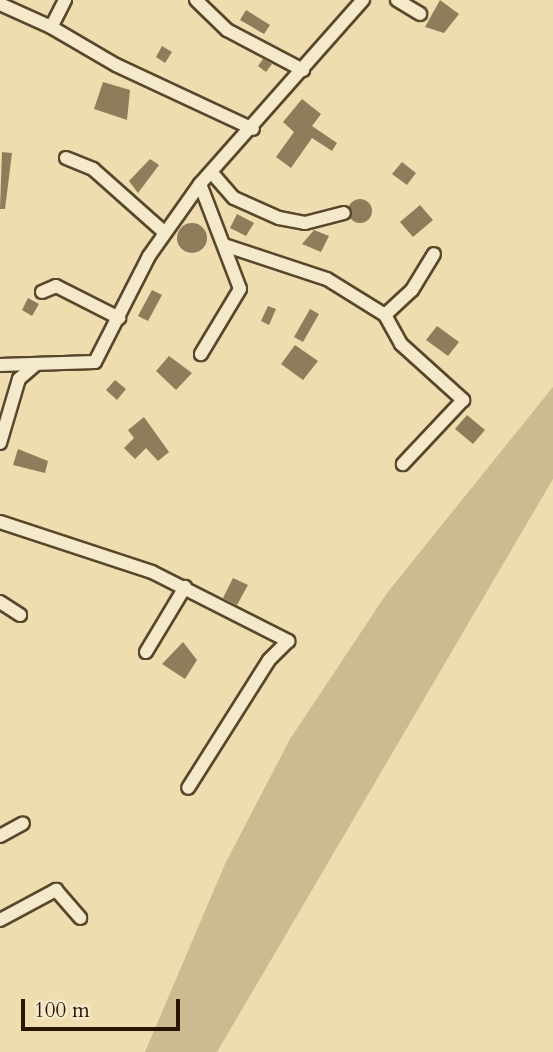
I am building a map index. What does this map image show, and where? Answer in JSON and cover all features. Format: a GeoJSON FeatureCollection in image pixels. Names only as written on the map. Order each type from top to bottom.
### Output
{"type":"FeatureCollection","features":[{"type":"Feature","properties":{"kind":"street"},"geometry":{"type":"LineString","coordinates":[[51,27],[65,0]]}},
{"type":"Feature","properties":{"kind":"street"},"geometry":{"type":"LineString","coordinates":[[196,0],[227,30],[303,70]]}},
{"type":"Feature","properties":{"kind":"street"},"geometry":{"type":"LineString","coordinates":[[5,365],[95,362],[164,233],[200,184],[253,130],[363,0]]}},
{"type":"Feature","properties":{"kind":"street"},"geometry":{"type":"LineString","coordinates":[[397,0],[420,14]]}},
{"type":"Feature","properties":{"kind":"street"},"geometry":{"type":"LineString","coordinates":[[0,4],[51,27],[253,130]]}},
{"type":"Feature","properties":{"kind":"street"},"geometry":{"type":"LineString","coordinates":[[66,158],[93,169],[164,233]]}},
{"type":"Feature","properties":{"kind":"street"},"geometry":{"type":"LineString","coordinates":[[212,173],[234,198],[279,218],[305,223],[344,213]]}},
{"type":"Feature","properties":{"kind":"street"},"geometry":{"type":"LineString","coordinates":[[200,184],[227,246],[239,296],[201,354]]}},
{"type":"Feature","properties":{"kind":"street"},"geometry":{"type":"LineString","coordinates":[[227,246],[327,279],[384,316],[401,344],[463,400],[403,464]]}},
{"type":"Feature","properties":{"kind":"street"},"geometry":{"type":"LineString","coordinates":[[384,316],[412,290],[434,254]]}},
{"type":"Feature","properties":{"kind":"street"},"geometry":{"type":"LineString","coordinates":[[42,292],[56,286],[119,318]]}},
{"type":"Feature","properties":{"kind":"street"},"geometry":{"type":"LineString","coordinates":[[0,443],[19,379],[36,364]]}},
{"type":"Feature","properties":{"kind":"street"},"geometry":{"type":"LineString","coordinates":[[5,365],[19,379]]}},
{"type":"Feature","properties":{"kind":"street"},"geometry":{"type":"LineString","coordinates":[[0,522],[185,587],[288,641],[270,660],[188,788]]}},
{"type":"Feature","properties":{"kind":"street"},"geometry":{"type":"LineString","coordinates":[[146,652],[185,587]]}},
{"type":"Feature","properties":{"kind":"street"},"geometry":{"type":"LineString","coordinates":[[0,602],[20,615]]}},
{"type":"Feature","properties":{"kind":"street"},"geometry":{"type":"LineString","coordinates":[[0,836],[23,823]]}},
{"type":"Feature","properties":{"kind":"street"},"geometry":{"type":"LineString","coordinates":[[0,920],[56,890],[80,918]]}},
{"type":"Feature","properties":{"kind":"shaded area"},"geometry":{"type":"Polygon","coordinates":[[[553,387],[553,479],[217,1052],[145,1052],[225,864],[290,739],[387,593],[553,387]]]}},
{"type":"Feature","properties":{"kind":"building"},"geometry":{"type":"Polygon","coordinates":[[[440,0],[459,14],[444,33],[425,27],[440,0]]]}},
{"type":"Feature","properties":{"kind":"building"},"geometry":{"type":"Polygon","coordinates":[[[246,10],[270,25],[264,34],[240,20],[246,10]]]}},
{"type":"Feature","properties":{"kind":"building"},"geometry":{"type":"Polygon","coordinates":[[[162,46],[172,52],[165,63],[156,57],[162,46]]]}},
{"type":"Feature","properties":{"kind":"building"},"geometry":{"type":"Polygon","coordinates":[[[263,59],[272,64],[266,72],[258,66],[263,59]]]}},
{"type":"Feature","properties":{"kind":"building"},"geometry":{"type":"Polygon","coordinates":[[[103,82],[130,90],[127,120],[94,109],[103,82]]]}},
{"type":"Feature","properties":{"kind":"building"},"geometry":{"type":"Polygon","coordinates":[[[302,99],[321,114],[312,126],[337,143],[332,151],[312,138],[291,168],[276,157],[294,132],[283,122],[302,99]]]}},
{"type":"Feature","properties":{"kind":"building"},"geometry":{"type":"Polygon","coordinates":[[[2,152],[12,153],[5,209],[0,209],[2,152]]]}},
{"type":"Feature","properties":{"kind":"building"},"geometry":{"type":"Polygon","coordinates":[[[150,159],[159,165],[138,193],[129,181],[150,159]]]}},
{"type":"Feature","properties":{"kind":"building"},"geometry":{"type":"Polygon","coordinates":[[[402,162],[416,173],[407,185],[392,174],[402,162]]]}},
{"type":"Feature","properties":{"kind":"building"},"geometry":{"type":"Polygon","coordinates":[[[360,199],[368,203],[372,211],[368,219],[360,223],[352,219],[348,211],[352,203],[360,199]]]}},
{"type":"Feature","properties":{"kind":"building"},"geometry":{"type":"Polygon","coordinates":[[[420,205],[433,220],[413,237],[400,222],[420,205]]]}},
{"type":"Feature","properties":{"kind":"building"},"geometry":{"type":"Polygon","coordinates":[[[237,214],[254,223],[246,236],[230,228],[237,214]]]}},
{"type":"Feature","properties":{"kind":"building"},"geometry":{"type":"Polygon","coordinates":[[[192,223],[198,224],[206,232],[206,244],[198,252],[192,253],[186,252],[178,244],[177,238],[178,232],[186,224],[192,223]]]}},
{"type":"Feature","properties":{"kind":"building"},"geometry":{"type":"Polygon","coordinates":[[[314,230],[329,236],[321,252],[302,244],[314,230]]]}},
{"type":"Feature","properties":{"kind":"building"},"geometry":{"type":"Polygon","coordinates":[[[152,290],[162,295],[148,321],[138,316],[152,290]]]}},
{"type":"Feature","properties":{"kind":"building"},"geometry":{"type":"Polygon","coordinates":[[[28,298],[39,304],[32,316],[22,310],[28,298]]]}},
{"type":"Feature","properties":{"kind":"building"},"geometry":{"type":"Polygon","coordinates":[[[268,306],[276,309],[269,325],[261,321],[268,306]]]}},
{"type":"Feature","properties":{"kind":"building"},"geometry":{"type":"Polygon","coordinates":[[[310,309],[319,314],[303,342],[294,337],[310,309]]]}},
{"type":"Feature","properties":{"kind":"building"},"geometry":{"type":"Polygon","coordinates":[[[437,326],[459,342],[448,356],[426,340],[437,326]]]}},
{"type":"Feature","properties":{"kind":"building"},"geometry":{"type":"Polygon","coordinates":[[[295,345],[318,361],[303,380],[281,364],[295,345]]]}},
{"type":"Feature","properties":{"kind":"building"},"geometry":{"type":"Polygon","coordinates":[[[169,356],[192,373],[176,390],[156,371],[169,356]]]}},
{"type":"Feature","properties":{"kind":"building"},"geometry":{"type":"Polygon","coordinates":[[[115,380],[126,389],[117,400],[106,390],[115,380]]]}},
{"type":"Feature","properties":{"kind":"building"},"geometry":{"type":"Polygon","coordinates":[[[467,415],[485,430],[473,444],[455,429],[467,415]]]}},
{"type":"Feature","properties":{"kind":"building"},"geometry":{"type":"Polygon","coordinates":[[[144,417],[169,452],[158,461],[146,448],[135,459],[124,448],[134,438],[128,430],[144,417]]]}},
{"type":"Feature","properties":{"kind":"building"},"geometry":{"type":"Polygon","coordinates":[[[18,449],[48,461],[45,473],[13,465],[18,449]]]}},
{"type":"Feature","properties":{"kind":"building"},"geometry":{"type":"Polygon","coordinates":[[[233,578],[248,585],[237,605],[223,598],[233,578]]]}},
{"type":"Feature","properties":{"kind":"building"},"geometry":{"type":"Polygon","coordinates":[[[183,642],[197,660],[185,679],[162,664],[183,642]]]}}]}
